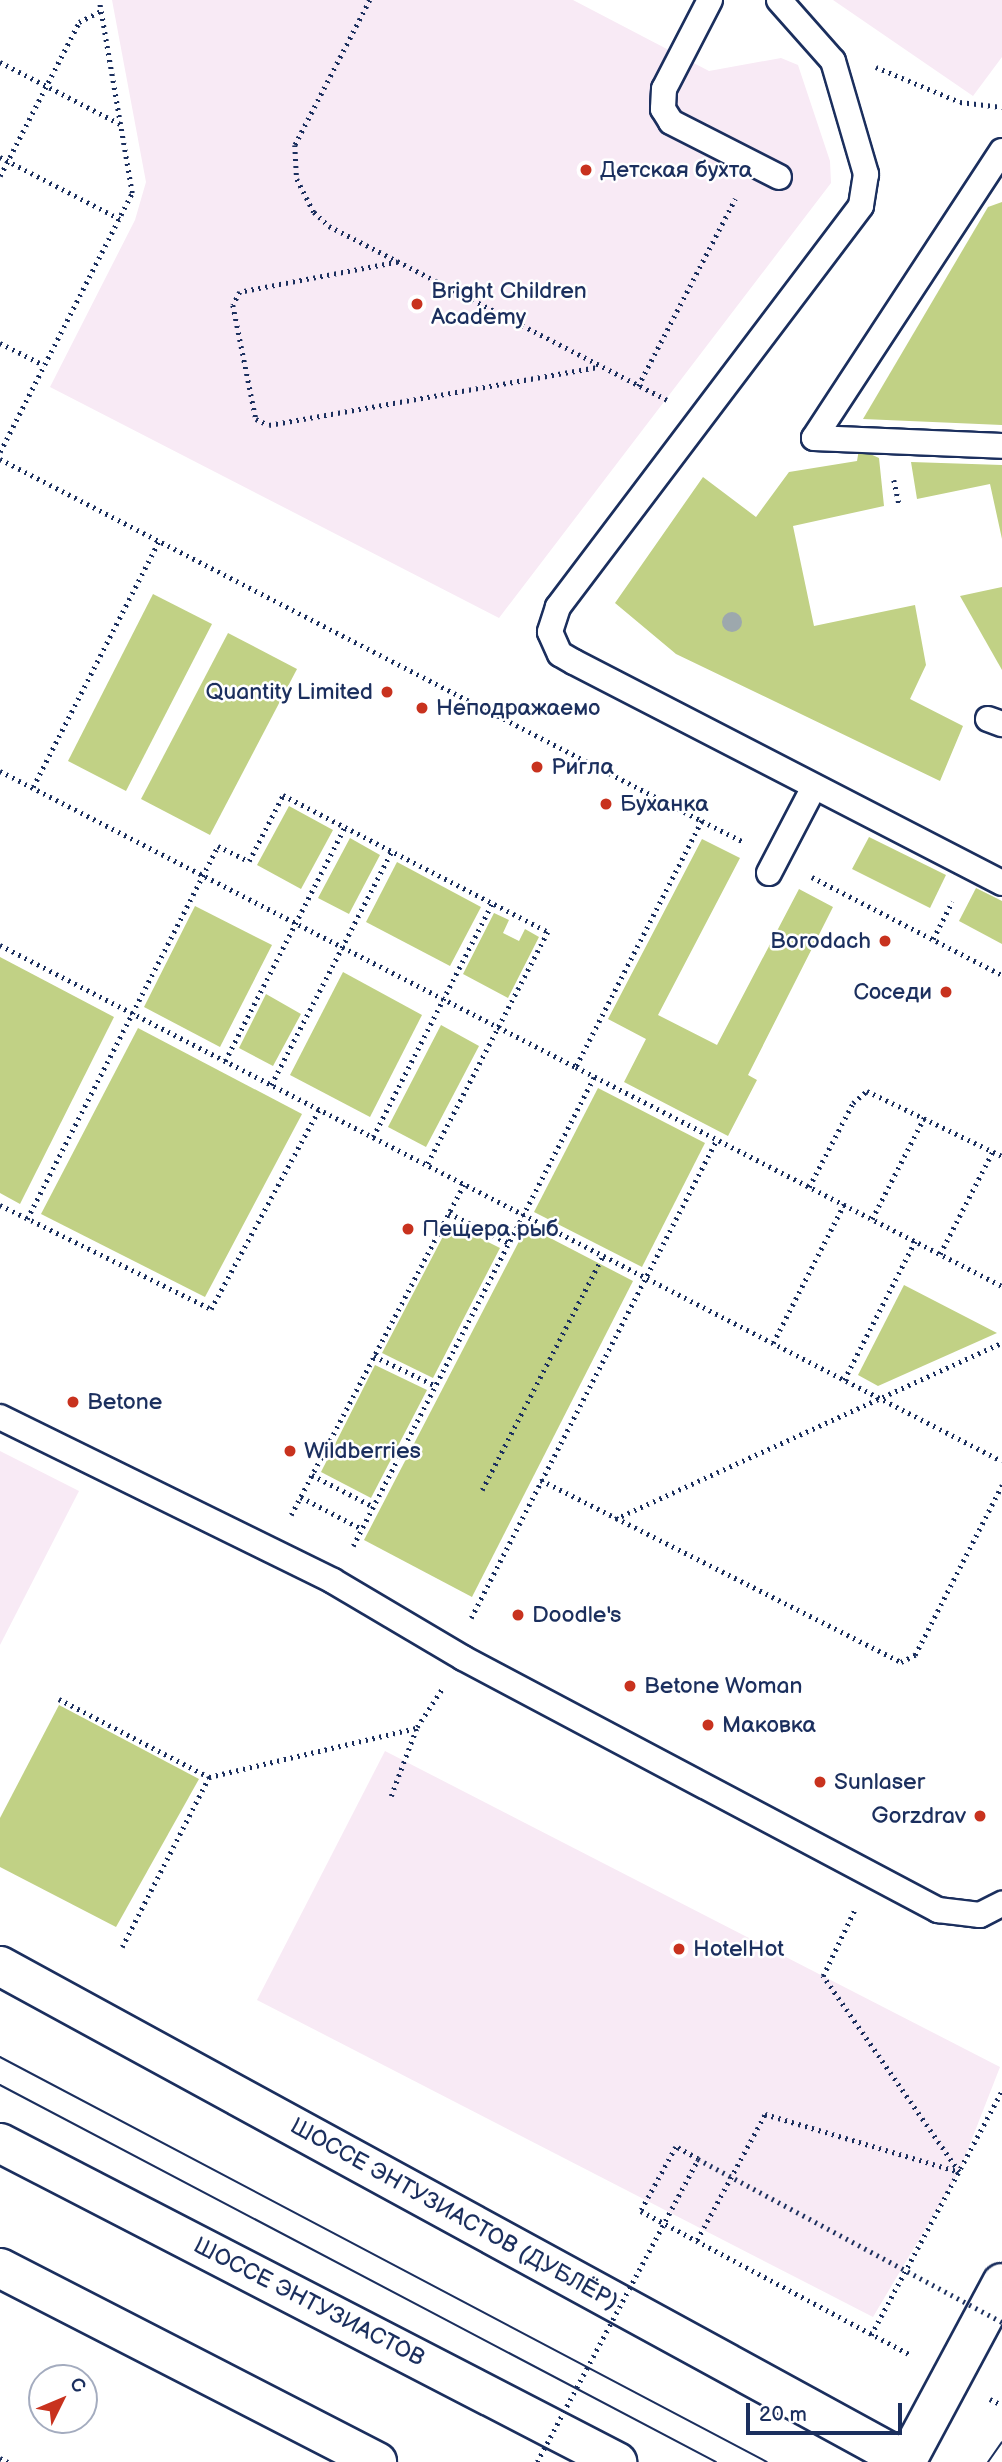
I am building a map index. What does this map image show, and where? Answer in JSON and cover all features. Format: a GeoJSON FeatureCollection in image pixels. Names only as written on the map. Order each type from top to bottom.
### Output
{"type":"FeatureCollection","features":[{"type":"Feature","properties":{"kind":"main road","name":"ШОССЕ ЭНТУЗИАСТОВ (ДУБЛЁР)"},"geometry":{"type":"LineString","coordinates":[[0,1966],[906,2462]]}},
{"type":"Feature","properties":{"kind":"main road","name":"ШОССЕ ЭНТУЗИАСТОВ"},"geometry":{"type":"LineString","coordinates":[[0,2143],[617,2462]]}},
{"type":"Feature","properties":{"kind":"main road"},"geometry":{"type":"LineString","coordinates":[[0,2268],[377,2462]]}},
{"type":"Feature","properties":{"kind":"main road"},"geometry":{"type":"LineString","coordinates":[[906,2462],[1002,2283]]}},
{"type":"Feature","properties":{"kind":"lane"},"geometry":{"type":"LineString","coordinates":[[710,0],[664,89],[663,108],[671,122],[779,177]]}},
{"type":"Feature","properties":{"kind":"lane"},"geometry":{"type":"LineString","coordinates":[[779,0],[821,42],[862,151],[861,206],[558,607],[550,632],[560,654],[574,662],[1002,883]]}},
{"type":"Feature","properties":{"kind":"lane"},"geometry":{"type":"LineString","coordinates":[[1002,151],[814,438],[1002,446]]}},
{"type":"Feature","properties":{"kind":"lane"},"geometry":{"type":"LineString","coordinates":[[773,866],[814,787]]}},
{"type":"Feature","properties":{"kind":"lane"},"geometry":{"type":"LineString","coordinates":[[0,1417],[333,1581],[463,1658],[872,1875],[958,1916],[1002,1904]]}},
{"type":"Feature","properties":{"kind":"path"},"geometry":{"type":"LineString","coordinates":[[0,452],[120,219],[133,185],[99,0]]}},
{"type":"Feature","properties":{"kind":"path"},"geometry":{"type":"LineString","coordinates":[[370,0],[295,145],[294,161],[314,212],[398,262],[666,400]]}},
{"type":"Feature","properties":{"kind":"path"},"geometry":{"type":"LineString","coordinates":[[0,176],[79,22],[101,11]]}},
{"type":"Feature","properties":{"kind":"path"},"geometry":{"type":"LineString","coordinates":[[821,42],[960,102],[1002,107]]}},
{"type":"Feature","properties":{"kind":"path"},"geometry":{"type":"LineString","coordinates":[[0,62],[123,126]]}},
{"type":"Feature","properties":{"kind":"path"},"geometry":{"type":"LineString","coordinates":[[0,157],[120,219]]}},
{"type":"Feature","properties":{"kind":"path"},"geometry":{"type":"LineString","coordinates":[[638,386],[753,164]]}},
{"type":"Feature","properties":{"kind":"path"},"geometry":{"type":"LineString","coordinates":[[398,262],[240,292],[233,305],[256,419],[269,425],[601,367]]}},
{"type":"Feature","properties":{"kind":"path"},"geometry":{"type":"LineString","coordinates":[[0,343],[44,365]]}},
{"type":"Feature","properties":{"kind":"path"},"geometry":{"type":"LineString","coordinates":[[0,459],[702,821],[773,866],[1002,975]]}},
{"type":"Feature","properties":{"kind":"path"},"geometry":{"type":"LineString","coordinates":[[33,787],[159,541]]}},
{"type":"Feature","properties":{"kind":"path"},"geometry":{"type":"LineString","coordinates":[[0,771],[1002,1286]]}},
{"type":"Feature","properties":{"kind":"path"},"geometry":{"type":"LineString","coordinates":[[27,1219],[218,846],[249,861],[283,795],[548,932],[427,1165]]}},
{"type":"Feature","properties":{"kind":"path"},"geometry":{"type":"LineString","coordinates":[[576,1067],[702,821]]}},
{"type":"Feature","properties":{"kind":"path"},"geometry":{"type":"LineString","coordinates":[[225,1060],[345,827]]}},
{"type":"Feature","properties":{"kind":"path"},"geometry":{"type":"LineString","coordinates":[[271,1085],[391,851]]}},
{"type":"Feature","properties":{"kind":"path"},"geometry":{"type":"LineString","coordinates":[[373,1137],[492,903]]}},
{"type":"Feature","properties":{"kind":"path"},"geometry":{"type":"LineString","coordinates":[[0,945],[1002,1461]]}},
{"type":"Feature","properties":{"kind":"path"},"geometry":{"type":"LineString","coordinates":[[333,1581],[374,1507],[594,1077]]}},
{"type":"Feature","properties":{"kind":"path"},"geometry":{"type":"LineString","coordinates":[[809,1187],[859,1095],[878,1091],[1002,1156]]}},
{"type":"Feature","properties":{"kind":"path"},"geometry":{"type":"LineString","coordinates":[[0,1205],[211,1309],[319,1109]]}},
{"type":"Feature","properties":{"kind":"path"},"geometry":{"type":"LineString","coordinates":[[872,1219],[925,1116]]}},
{"type":"Feature","properties":{"kind":"path"},"geometry":{"type":"LineString","coordinates":[[463,1658],[472,1615],[716,1139]]}},
{"type":"Feature","properties":{"kind":"path"},"geometry":{"type":"LineString","coordinates":[[940,1254],[993,1151]]}},
{"type":"Feature","properties":{"kind":"path"},"geometry":{"type":"LineString","coordinates":[[289,1520],[464,1184]]}},
{"type":"Feature","properties":{"kind":"path"},"geometry":{"type":"LineString","coordinates":[[773,1343],[844,1204]]}},
{"type":"Feature","properties":{"kind":"path"},"geometry":{"type":"LineString","coordinates":[[449,1213],[509,1243]]}},
{"type":"Feature","properties":{"kind":"path"},"geometry":{"type":"LineString","coordinates":[[844,1380],[915,1241]]}},
{"type":"Feature","properties":{"kind":"path"},"geometry":{"type":"LineString","coordinates":[[482,1490],[603,1256]]}},
{"type":"Feature","properties":{"kind":"path"},"geometry":{"type":"LineString","coordinates":[[615,1519],[1002,1343]]}},
{"type":"Feature","properties":{"kind":"path"},"geometry":{"type":"LineString","coordinates":[[374,1356],[436,1386]]}},
{"type":"Feature","properties":{"kind":"path"},"geometry":{"type":"LineString","coordinates":[[312,1475],[374,1507]]}},
{"type":"Feature","properties":{"kind":"path"},"geometry":{"type":"LineString","coordinates":[[541,1480],[901,1662],[915,1655],[1002,1485]]}},
{"type":"Feature","properties":{"kind":"path"},"geometry":{"type":"LineString","coordinates":[[301,1497],[362,1529]]}},
{"type":"Feature","properties":{"kind":"path"},"geometry":{"type":"LineString","coordinates":[[60,1699],[209,1777],[417,1727],[391,1796]]}},
{"type":"Feature","properties":{"kind":"path"},"geometry":{"type":"LineString","coordinates":[[122,1947],[209,1777]]}},
{"type":"Feature","properties":{"kind":"path"},"geometry":{"type":"LineString","coordinates":[[872,1875],[823,1976],[958,2172]]}},
{"type":"Feature","properties":{"kind":"path"},"geometry":{"type":"LineString","coordinates":[[1002,2091],[958,2172],[871,2334],[642,2211],[676,2147],[698,2159],[1002,2322]]}},
{"type":"Feature","properties":{"kind":"path"},"geometry":{"type":"LineString","coordinates":[[697,2240],[765,2114],[958,2172]]}},
{"type":"Feature","properties":{"kind":"path"},"geometry":{"type":"LineString","coordinates":[[537,2462],[698,2159]]}},
{"type":"Feature","properties":{"kind":"path"},"geometry":{"type":"LineString","coordinates":[[0,2458],[8,2462]]}},
{"type":"Feature","properties":{"kind":"shaded area","name":"Bright Children Academy"},"geometry":{"type":"Polygon","coordinates":[[[112,0],[573,0],[709,71],[781,58],[798,65],[830,161],[831,183],[499,618],[50,387],[135,220],[146,182],[112,0]]]}},
{"type":"Feature","properties":{"kind":"shaded area"},"geometry":{"type":"Polygon","coordinates":[[[833,0],[1002,0],[1002,57],[973,96],[833,0]]]}},
{"type":"Feature","properties":{"kind":"shaded area"},"geometry":{"type":"Polygon","coordinates":[[[0,1451],[79,1491],[0,1645],[0,1451]]]}},
{"type":"Feature","properties":{"kind":"shaded area"},"geometry":{"type":"Polygon","coordinates":[[[385,1751],[1000,2067],[959,2172],[873,2317],[257,2000],[385,1751]]]}},
{"type":"Feature","properties":{"kind":"green space"},"geometry":{"type":"Polygon","coordinates":[[[1002,202],[1002,425],[863,419],[988,207],[1002,202]]]}},
{"type":"Feature","properties":{"kind":"green space"},"geometry":{"type":"Polygon","coordinates":[[[859,449],[879,458],[884,506],[793,526],[814,626],[915,605],[926,665],[910,699],[963,726],[940,781],[676,654],[615,603],[703,477],[756,517],[789,472],[857,461],[859,449]]]}},
{"type":"Feature","properties":{"kind":"green space"},"geometry":{"type":"Polygon","coordinates":[[[911,462],[1002,465],[1002,539],[990,484],[917,499],[911,462]]]}},
{"type":"Feature","properties":{"kind":"green space"},"geometry":{"type":"Polygon","coordinates":[[[1002,587],[1002,670],[960,596],[1002,587]]]}},
{"type":"Feature","properties":{"kind":"green space"},"geometry":{"type":"Polygon","coordinates":[[[153,594],[212,624],[126,791],[68,761],[153,594]]]}},
{"type":"Feature","properties":{"kind":"green space"},"geometry":{"type":"Polygon","coordinates":[[[228,633],[297,669],[210,835],[141,799],[228,633]]]}},
{"type":"Feature","properties":{"kind":"green space"},"geometry":{"type":"Polygon","coordinates":[[[289,806],[333,830],[301,889],[257,865],[289,806]]]}},
{"type":"Feature","properties":{"kind":"green space"},"geometry":{"type":"Polygon","coordinates":[[[869,837],[946,875],[930,908],[852,869],[869,837]]]}},
{"type":"Feature","properties":{"kind":"green space"},"geometry":{"type":"Polygon","coordinates":[[[350,838],[380,855],[349,914],[318,898],[350,838]]]}},
{"type":"Feature","properties":{"kind":"green space"},"geometry":{"type":"Polygon","coordinates":[[[702,839],[740,858],[658,1015],[717,1045],[799,889],[833,907],[748,1075],[757,1080],[728,1136],[624,1082],[646,1039],[608,1019],[702,839]]]}},
{"type":"Feature","properties":{"kind":"green space"},"geometry":{"type":"Polygon","coordinates":[[[397,862],[481,907],[450,966],[366,922],[397,862]]]}},
{"type":"Feature","properties":{"kind":"green space"},"geometry":{"type":"Polygon","coordinates":[[[976,888],[1002,901],[1002,944],[959,921],[976,888]]]}},
{"type":"Feature","properties":{"kind":"green space"},"geometry":{"type":"Polygon","coordinates":[[[195,906],[272,945],[220,1047],[144,1007],[195,906]]]}},
{"type":"Feature","properties":{"kind":"green space"},"geometry":{"type":"Polygon","coordinates":[[[494,913],[509,920],[503,933],[519,941],[525,929],[539,937],[508,998],[463,974],[494,913]]]}},
{"type":"Feature","properties":{"kind":"green space"},"geometry":{"type":"Polygon","coordinates":[[[0,957],[114,1017],[20,1204],[0,1193],[0,957]]]}},
{"type":"Feature","properties":{"kind":"green space"},"geometry":{"type":"Polygon","coordinates":[[[343,972],[422,1015],[370,1117],[290,1075],[343,972]]]}},
{"type":"Feature","properties":{"kind":"green space"},"geometry":{"type":"Polygon","coordinates":[[[266,994],[301,1014],[273,1066],[239,1048],[266,994]]]}},
{"type":"Feature","properties":{"kind":"green space"},"geometry":{"type":"Polygon","coordinates":[[[441,1025],[479,1046],[426,1147],[388,1127],[441,1025]]]}},
{"type":"Feature","properties":{"kind":"green space"},"geometry":{"type":"Polygon","coordinates":[[[138,1028],[302,1114],[205,1297],[41,1214],[138,1028]]]}},
{"type":"Feature","properties":{"kind":"green space"},"geometry":{"type":"Polygon","coordinates":[[[598,1088],[705,1143],[642,1267],[534,1212],[598,1088]]]}},
{"type":"Feature","properties":{"kind":"green space"},"geometry":{"type":"Polygon","coordinates":[[[450,1223],[500,1248],[433,1378],[382,1353],[450,1223]]]}},
{"type":"Feature","properties":{"kind":"green space"},"geometry":{"type":"Polygon","coordinates":[[[527,1226],[633,1281],[472,1597],[364,1540],[527,1226]]]}},
{"type":"Feature","properties":{"kind":"green space"},"geometry":{"type":"Polygon","coordinates":[[[904,1285],[997,1333],[878,1386],[858,1375],[904,1285]]]}},
{"type":"Feature","properties":{"kind":"green space"},"geometry":{"type":"Polygon","coordinates":[[[375,1365],[427,1390],[371,1498],[321,1472],[375,1365]]]}},
{"type":"Feature","properties":{"kind":"green space"},"geometry":{"type":"Polygon","coordinates":[[[59,1705],[199,1779],[116,1927],[0,1867],[0,1818],[59,1705]]]}},
{"type":"Feature","properties":{"kind":"tram line"},"geometry":{"type":"LineString","coordinates":[[0,2057],[767,2462]]}},
{"type":"Feature","properties":{"kind":"tram line"},"geometry":{"type":"LineString","coordinates":[[0,2085],[716,2462]]}},
{"type":"Feature","properties":{"kind":"tram line"},"geometry":{"type":"LineString","coordinates":[[988,2462],[1002,2442]]}},
{"type":"Feature","properties":{"kind":"place","name":"Детская бухта"},"geometry":{"type":"Point","coordinates":[586,170]}},
{"type":"Feature","properties":{"kind":"place","name":"Bright Children Academy"},"geometry":{"type":"Point","coordinates":[417,304]}},
{"type":"Feature","properties":{"kind":"place","name":"Quantity Limited"},"geometry":{"type":"Point","coordinates":[387,692]}},
{"type":"Feature","properties":{"kind":"place","name":"Неподражаемо"},"geometry":{"type":"Point","coordinates":[422,708]}},
{"type":"Feature","properties":{"kind":"place","name":"Ригла"},"geometry":{"type":"Point","coordinates":[537,767]}},
{"type":"Feature","properties":{"kind":"place","name":"Буханка"},"geometry":{"type":"Point","coordinates":[606,804]}},
{"type":"Feature","properties":{"kind":"place","name":"Borodach"},"geometry":{"type":"Point","coordinates":[885,941]}},
{"type":"Feature","properties":{"kind":"place","name":"Соседи"},"geometry":{"type":"Point","coordinates":[946,992]}},
{"type":"Feature","properties":{"kind":"place","name":"Пещера рыб"},"geometry":{"type":"Point","coordinates":[408,1229]}},
{"type":"Feature","properties":{"kind":"place","name":"Betone"},"geometry":{"type":"Point","coordinates":[73,1402]}},
{"type":"Feature","properties":{"kind":"place","name":"Wildberries"},"geometry":{"type":"Point","coordinates":[290,1451]}},
{"type":"Feature","properties":{"kind":"place","name":"Doodle's"},"geometry":{"type":"Point","coordinates":[518,1615]}},
{"type":"Feature","properties":{"kind":"place","name":"Betone Woman"},"geometry":{"type":"Point","coordinates":[630,1686]}},
{"type":"Feature","properties":{"kind":"place","name":"Маковка"},"geometry":{"type":"Point","coordinates":[708,1725]}},
{"type":"Feature","properties":{"kind":"place","name":"Sunlaser"},"geometry":{"type":"Point","coordinates":[820,1782]}},
{"type":"Feature","properties":{"kind":"place","name":"Gorzdrav"},"geometry":{"type":"Point","coordinates":[980,1816]}},
{"type":"Feature","properties":{"kind":"place","name":"HotelHot"},"geometry":{"type":"Point","coordinates":[679,1949]}}]}
